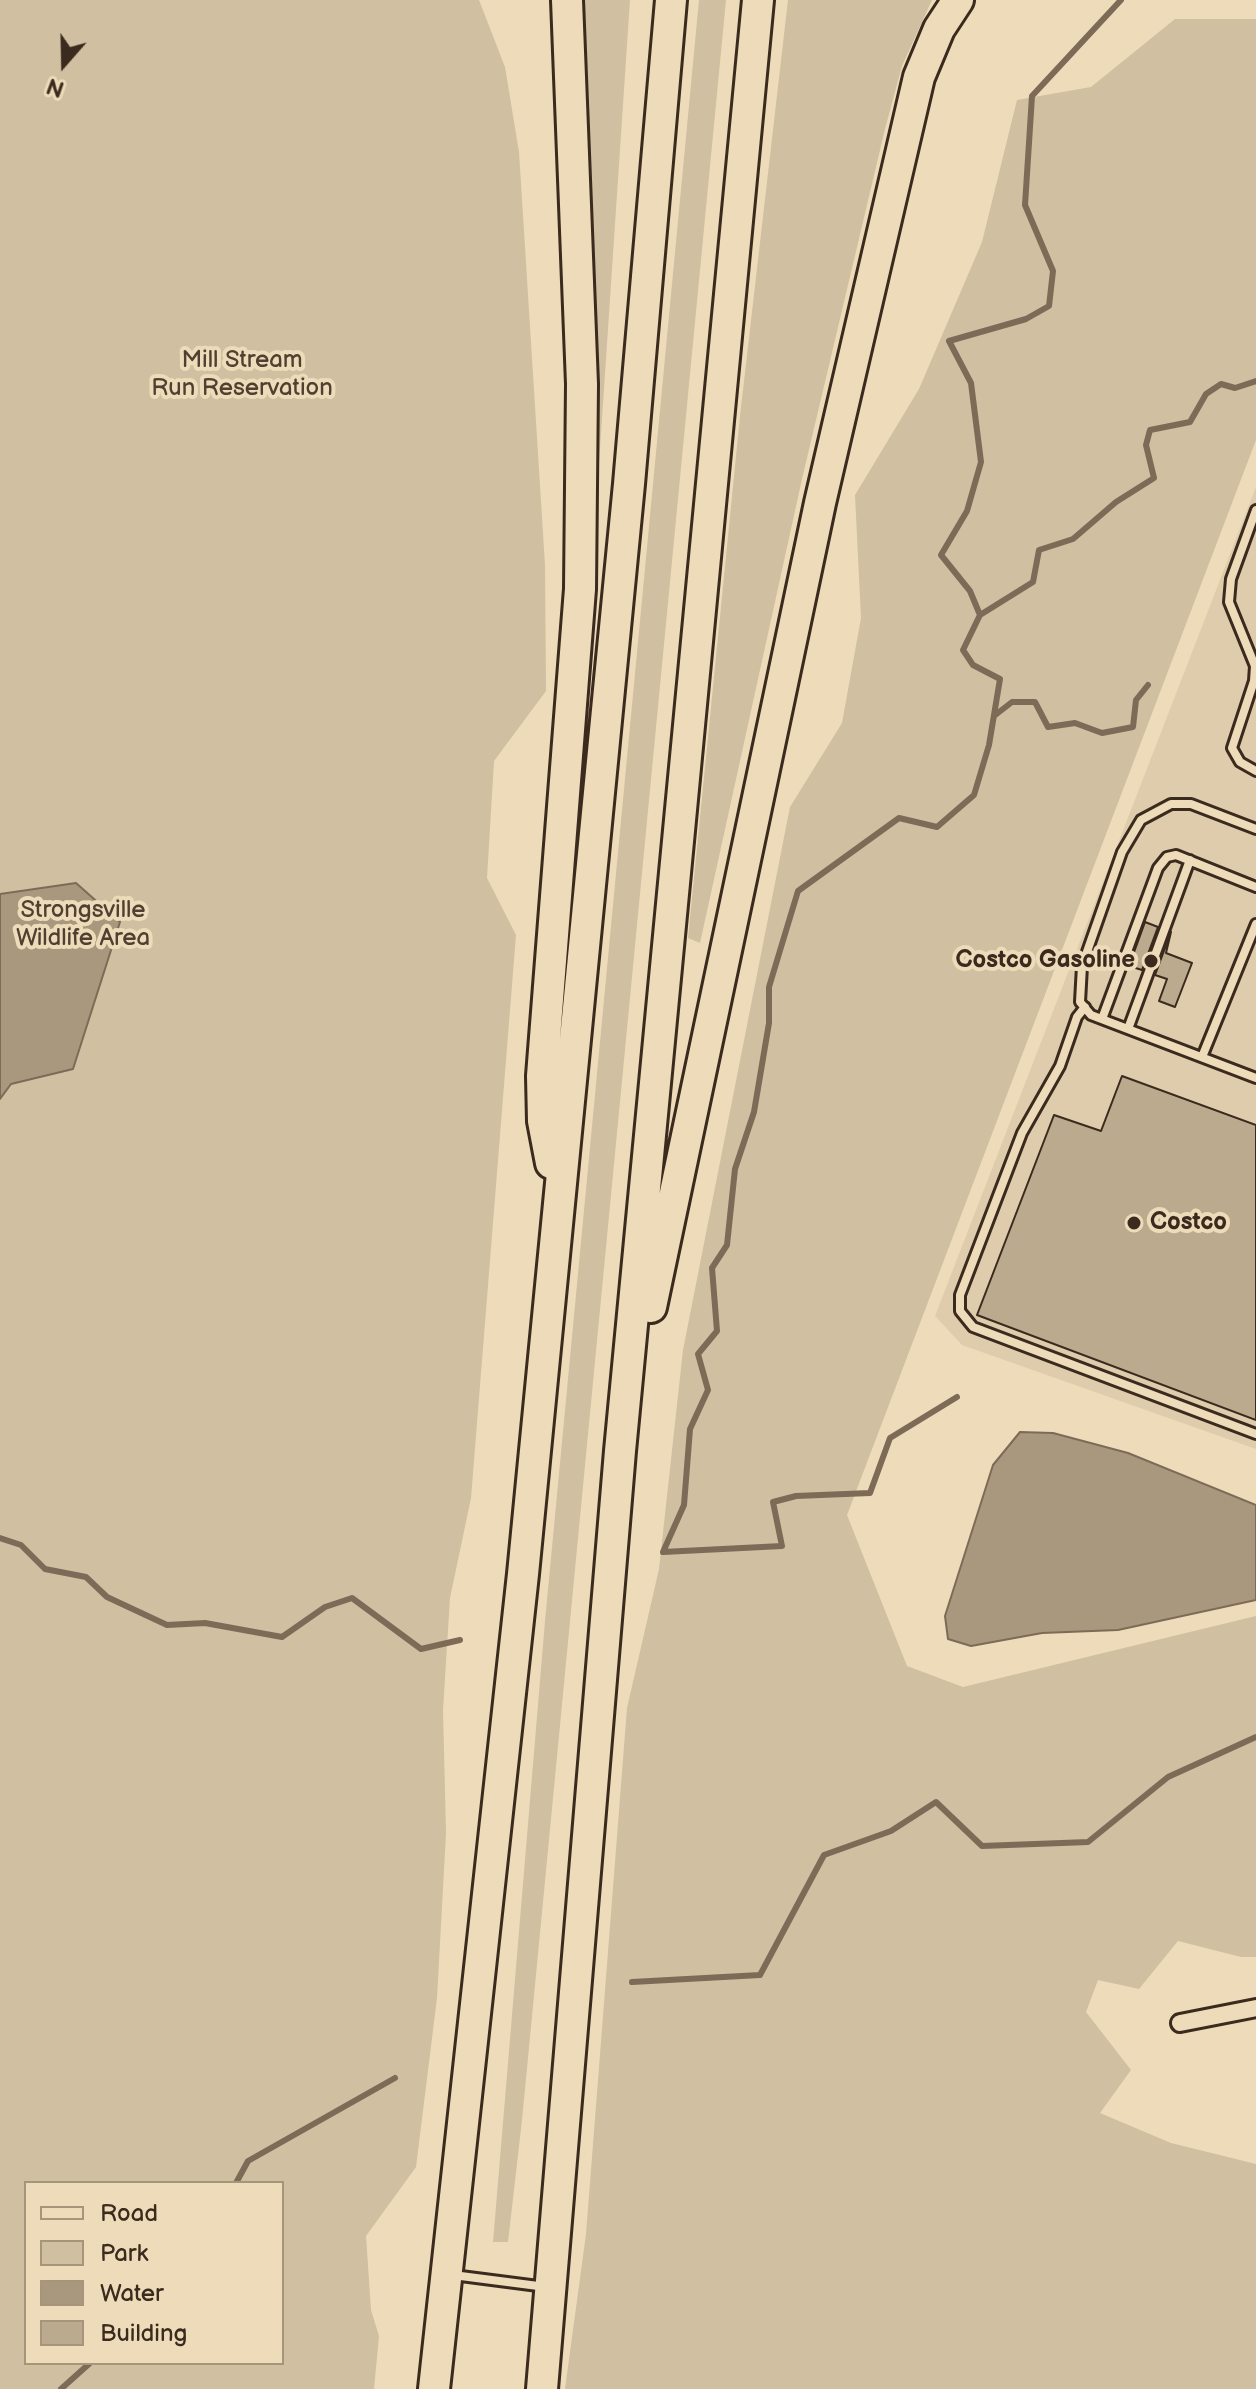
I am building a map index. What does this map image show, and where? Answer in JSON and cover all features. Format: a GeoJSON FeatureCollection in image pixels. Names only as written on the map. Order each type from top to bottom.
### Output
{"type":"FeatureCollection","features":[{"type":"Feature","properties":{"kind":"highway"},"geometry":{"type":"LineString","coordinates":[[558,1199],[543,1121],[542,1076],[580,589],[582,384],[567,0]]}},
{"type":"Feature","properties":{"kind":"highway"},"geometry":{"type":"LineString","coordinates":[[542,2389],[620,1451],[752,59],[761,0]]}},
{"type":"Feature","properties":{"kind":"highway"},"geometry":{"type":"LineString","coordinates":[[620,1451],[817,519],[916,90],[939,29],[958,0]]}},
{"type":"Feature","properties":{"kind":"highway"},"geometry":{"type":"LineString","coordinates":[[434,2389],[521,1590],[629,484],[669,6]]}},
{"type":"Feature","properties":{"kind":"street"},"geometry":{"type":"LineString","coordinates":[[1180,2023],[1256,2008]]}},
{"type":"Feature","properties":{"kind":"lane"},"geometry":{"type":"LineString","coordinates":[[1256,510],[1231,579],[1229,602],[1255,666],[1254,681],[1232,748],[1240,762],[1256,771]]}},
{"type":"Feature","properties":{"kind":"lane"},"geometry":{"type":"LineString","coordinates":[[1256,829],[1191,804],[1171,804],[1141,820],[1122,852],[1082,966],[1080,1002],[1102,1019],[1256,1077]]}},
{"type":"Feature","properties":{"kind":"lane"},"geometry":{"type":"LineString","coordinates":[[1102,1019],[1158,868],[1167,857],[1176,855],[1256,887]]}},
{"type":"Feature","properties":{"kind":"lane"},"geometry":{"type":"LineString","coordinates":[[1128,1029],[1190,860]]}},
{"type":"Feature","properties":{"kind":"lane"},"geometry":{"type":"LineString","coordinates":[[1202,1057],[1256,924]]}},
{"type":"Feature","properties":{"kind":"lane"},"geometry":{"type":"LineString","coordinates":[[1085,1007],[1077,1017],[1060,1066],[1022,1133],[960,1295],[960,1311],[973,1327],[1256,1434]]}},
{"type":"Feature","properties":{"kind":"lane"},"geometry":{"type":"LineString","coordinates":[[446,2274],[551,2288]]}},
{"type":"Feature","properties":{"kind":"shaded area"},"geometry":{"type":"Polygon","coordinates":[[[1256,487],[1256,1449],[962,1345],[935,1316],[1256,487]]]}},
{"type":"Feature","properties":{"kind":"green space","name":"Mill Stream Run Reservation"},"geometry":{"type":"Polygon","coordinates":[[[0,0],[479,0],[505,67],[519,152],[545,565],[546,691],[494,761],[487,878],[516,935],[471,1498],[450,1598],[443,1710],[446,1833],[437,1998],[416,2167],[366,2236],[371,2310],[379,2336],[374,2389],[0,2389],[0,0]]]}},
{"type":"Feature","properties":{"kind":"green space"},"geometry":{"type":"Polygon","coordinates":[[[576,0],[630,0],[595,523],[576,0]]]}},
{"type":"Feature","properties":{"kind":"green space"},"geometry":{"type":"Polygon","coordinates":[[[699,0],[726,0],[522,2120],[508,2242],[493,2242],[545,1621],[699,0]]]}},
{"type":"Feature","properties":{"kind":"green space"},"geometry":{"type":"Polygon","coordinates":[[[788,0],[932,0],[902,66],[885,129],[802,479],[700,943],[688,938],[740,416],[788,0]]]}},
{"type":"Feature","properties":{"kind":"green space"},"geometry":{"type":"Polygon","coordinates":[[[1175,19],[1256,19],[1256,440],[847,1515],[907,1666],[963,1687],[1256,1616],[1256,1957],[1241,1957],[1178,1941],[1139,1989],[1098,1980],[1086,2012],[1131,2070],[1100,2113],[1171,2143],[1256,2164],[1256,2389],[565,2389],[586,2234],[627,1708],[659,1569],[683,1350],[790,807],[842,723],[861,618],[855,495],[919,389],[982,242],[1017,100],[1091,87],[1175,19]]]}},
{"type":"Feature","properties":{"kind":"water"},"geometry":{"type":"Polygon","coordinates":[[[76,883],[120,922],[73,1069],[11,1084],[0,1099],[0,894],[76,883]]]}},
{"type":"Feature","properties":{"kind":"water"},"geometry":{"type":"Polygon","coordinates":[[[1020,1432],[1053,1433],[1128,1453],[1256,1505],[1256,1600],[1118,1630],[1042,1633],[971,1646],[948,1639],[945,1616],[993,1465],[1020,1432]]]}},
{"type":"Feature","properties":{"kind":"building"},"geometry":{"type":"Polygon","coordinates":[[[1145,922],[1158,927],[1142,970],[1129,966],[1145,922]]]}},
{"type":"Feature","properties":{"kind":"building"},"geometry":{"type":"Polygon","coordinates":[[[1171,932],[1166,953],[1192,963],[1175,1007],[1159,1001],[1167,979],[1155,975],[1171,932]]]}},
{"type":"Feature","properties":{"kind":"building","name":"Costco"},"geometry":{"type":"Polygon","coordinates":[[[1122,1076],[1256,1125],[1256,1420],[977,1315],[1054,1115],[1101,1131],[1122,1076]]]}},
{"type":"Feature","properties":{"kind":"waterway"},"geometry":{"type":"LineString","coordinates":[[957,1397],[890,1438],[870,1493],[796,1496],[773,1502],[782,1546],[663,1552],[684,1505],[690,1429],[708,1390],[698,1354],[717,1331],[712,1268],[727,1245],[735,1169],[754,1112],[769,1023],[769,987],[798,891],[899,818],[937,827],[974,795],[989,745],[1000,679],[973,665],[963,650],[980,615],[970,591],[941,555],[967,511],[981,462],[971,383],[949,341],[1026,319],[1049,306],[1053,271],[1025,205],[1032,96],[1121,0]]}},
{"type":"Feature","properties":{"kind":"waterway"},"geometry":{"type":"LineString","coordinates":[[980,615],[1033,582],[1039,550],[1073,539],[1116,502],[1154,478],[1146,445],[1150,430],[1190,422],[1206,394],[1221,384],[1235,388],[1256,381]]}},
{"type":"Feature","properties":{"kind":"waterway"},"geometry":{"type":"LineString","coordinates":[[994,716],[1012,702],[1035,702],[1048,727],[1075,723],[1102,733],[1133,727],[1136,700],[1148,685]]}},
{"type":"Feature","properties":{"kind":"waterway"},"geometry":{"type":"LineString","coordinates":[[0,1538],[21,1545],[45,1569],[86,1577],[107,1597],[167,1625],[205,1623],[282,1637],[325,1607],[352,1598],[421,1649],[460,1640]]}},
{"type":"Feature","properties":{"kind":"waterway"},"geometry":{"type":"LineString","coordinates":[[632,1982],[760,1975],[824,1855],[891,1831],[936,1802],[982,1846],[1088,1842],[1168,1777],[1256,1737]]}},
{"type":"Feature","properties":{"kind":"waterway"},"geometry":{"type":"LineString","coordinates":[[237,2181],[248,2161],[395,2078]]}},
{"type":"Feature","properties":{"kind":"waterway"},"geometry":{"type":"LineString","coordinates":[[61,2389],[88,2365]]}},
{"type":"Feature","properties":{"kind":"place","name":"Costco Gasoline"},"geometry":{"type":"Point","coordinates":[1151,961]}},
{"type":"Feature","properties":{"kind":"place","name":"Costco"},"geometry":{"type":"Point","coordinates":[1134,1223]}},
{"type":"Feature","properties":{"kind":"park label","name":"Strongsville Wildlife Area"},"geometry":{"type":"Point","coordinates":[83,925]}}]}
